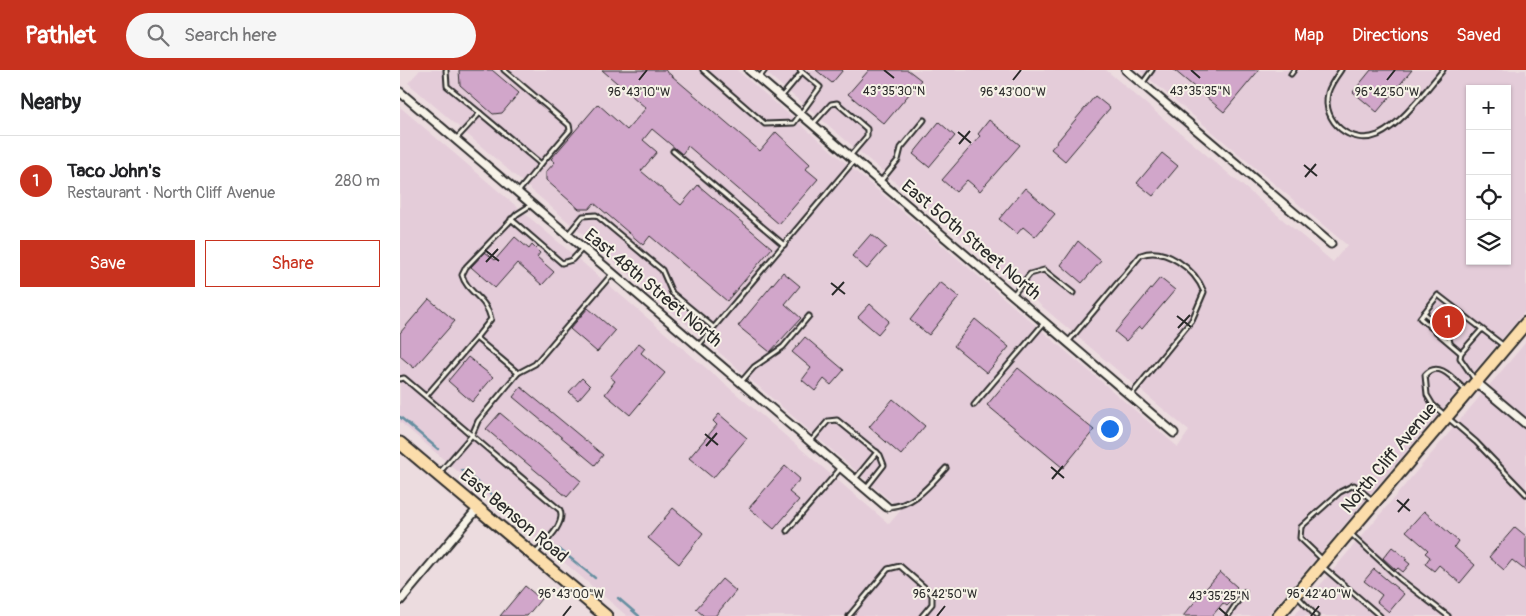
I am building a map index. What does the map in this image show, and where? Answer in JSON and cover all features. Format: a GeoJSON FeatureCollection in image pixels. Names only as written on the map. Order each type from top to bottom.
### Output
{"type":"FeatureCollection","features":[{"type":"Feature","properties":{"kind":"main road","name":"North Cliff Avenue"},"geometry":{"type":"LineString","coordinates":[[1278,616],[1526,323]]}},
{"type":"Feature","properties":{"kind":"main road","name":"East Benson Road"},"geometry":{"type":"LineString","coordinates":[[400,443],[606,616]]}},
{"type":"Feature","properties":{"kind":"street","name":"East 50th Street North"},"geometry":{"type":"LineString","coordinates":[[749,70],[1174,433]]}},
{"type":"Feature","properties":{"kind":"street"},"geometry":{"type":"LineString","coordinates":[[1126,70],[1331,244]]}},
{"type":"Feature","properties":{"kind":"street","name":"East 48th Street North"},"geometry":{"type":"LineString","coordinates":[[400,92],[887,507]]}},
{"type":"Feature","properties":{"kind":"street"},"geometry":{"type":"LineString","coordinates":[[1476,382],[1526,424]]}},
{"type":"Feature","properties":{"kind":"street"},"geometry":{"type":"LineString","coordinates":[[400,602],[478,508]]}},
{"type":"Feature","properties":{"kind":"lane"},"geometry":{"type":"LineString","coordinates":[[446,70],[448,86],[541,164]]}},
{"type":"Feature","properties":{"kind":"lane"},"geometry":{"type":"LineString","coordinates":[[504,70],[569,125],[570,130],[518,192]]}},
{"type":"Feature","properties":{"kind":"lane"},"geometry":{"type":"LineString","coordinates":[[703,70],[765,124],[794,124],[803,108],[820,87],[801,71],[781,97]]}},
{"type":"Feature","properties":{"kind":"lane"},"geometry":{"type":"LineString","coordinates":[[758,78],[765,70]]}},
{"type":"Feature","properties":{"kind":"lane"},"geometry":{"type":"LineString","coordinates":[[1142,84],[1152,70]]}},
{"type":"Feature","properties":{"kind":"lane"},"geometry":{"type":"LineString","coordinates":[[1291,74],[1294,70]]}},
{"type":"Feature","properties":{"kind":"lane"},"geometry":{"type":"LineString","coordinates":[[1341,70],[1328,94],[1329,115],[1342,131],[1365,139],[1378,135],[1391,127],[1419,99],[1443,70]]}},
{"type":"Feature","properties":{"kind":"lane"},"geometry":{"type":"LineString","coordinates":[[698,346],[784,245],[867,136],[867,129],[838,103],[831,104],[813,125]]}},
{"type":"Feature","properties":{"kind":"lane"},"geometry":{"type":"LineString","coordinates":[[456,140],[480,113]]}},
{"type":"Feature","properties":{"kind":"lane"},"geometry":{"type":"LineString","coordinates":[[880,182],[898,160],[901,148],[924,120]]}},
{"type":"Feature","properties":{"kind":"lane"},"geometry":{"type":"LineString","coordinates":[[673,152],[784,245]]}},
{"type":"Feature","properties":{"kind":"lane"},"geometry":{"type":"LineString","coordinates":[[426,396],[491,319],[483,300],[464,283],[462,275],[466,267],[511,219],[532,204]]}},
{"type":"Feature","properties":{"kind":"lane"},"geometry":{"type":"LineString","coordinates":[[567,234],[583,216],[596,215],[662,270],[672,293],[714,328]]}},
{"type":"Feature","properties":{"kind":"lane"},"geometry":{"type":"LineString","coordinates":[[511,219],[562,263],[572,260],[583,248]]}},
{"type":"Feature","properties":{"kind":"lane"},"geometry":{"type":"LineString","coordinates":[[1067,342],[1141,255],[1149,252],[1172,258],[1199,280],[1204,292],[1192,320],[1130,396]]}},
{"type":"Feature","properties":{"kind":"lane"},"geometry":{"type":"LineString","coordinates":[[1012,295],[1030,274],[1044,270],[1073,293]]}},
{"type":"Feature","properties":{"kind":"lane"},"geometry":{"type":"LineString","coordinates":[[438,475],[472,435],[478,421],[518,373],[535,364],[613,273]]}},
{"type":"Feature","properties":{"kind":"lane"},"geometry":{"type":"LineString","coordinates":[[1462,353],[1420,318],[1438,295],[1506,347]]}},
{"type":"Feature","properties":{"kind":"lane"},"geometry":{"type":"LineString","coordinates":[[1424,313],[1448,333],[1450,344]]}},
{"type":"Feature","properties":{"kind":"lane"},"geometry":{"type":"LineString","coordinates":[[741,382],[754,367],[783,347],[810,316]]}},
{"type":"Feature","properties":{"kind":"lane"},"geometry":{"type":"LineString","coordinates":[[974,405],[1044,322]]}},
{"type":"Feature","properties":{"kind":"lane"},"geometry":{"type":"LineString","coordinates":[[1476,382],[1460,358],[1482,328]]}},
{"type":"Feature","properties":{"kind":"lane"},"geometry":{"type":"LineString","coordinates":[[476,338],[518,373]]}},
{"type":"Feature","properties":{"kind":"lane"},"geometry":{"type":"LineString","coordinates":[[1467,392],[1447,373],[1437,368],[1430,369],[1425,375],[1427,395],[1432,405],[1476,442],[1526,494]]}},
{"type":"Feature","properties":{"kind":"lane"},"geometry":{"type":"LineString","coordinates":[[400,379],[404,378],[426,396],[560,510],[562,516],[560,523],[534,555]]}},
{"type":"Feature","properties":{"kind":"lane"},"geometry":{"type":"LineString","coordinates":[[810,441],[828,421],[837,420],[877,452],[884,460],[884,465],[866,488]]}},
{"type":"Feature","properties":{"kind":"lane"},"geometry":{"type":"LineString","coordinates":[[855,479],[877,452]]}},
{"type":"Feature","properties":{"kind":"lane"},"geometry":{"type":"LineString","coordinates":[[786,531],[841,467]]}},
{"type":"Feature","properties":{"kind":"lane"},"geometry":{"type":"LineString","coordinates":[[887,507],[906,504],[920,495],[946,468]]}},
{"type":"Feature","properties":{"kind":"lane"},"geometry":{"type":"LineString","coordinates":[[1375,501],[1354,486],[1340,492],[1301,527],[1300,538],[1323,563],[1380,616]]}},
{"type":"Feature","properties":{"kind":"lane"},"geometry":{"type":"LineString","coordinates":[[1349,532],[1400,579],[1448,616]]}},
{"type":"Feature","properties":{"kind":"lane"},"geometry":{"type":"LineString","coordinates":[[849,616],[888,569],[900,566],[932,594],[932,604],[922,616]]}},
{"type":"Feature","properties":{"kind":"lane"},"geometry":{"type":"LineString","coordinates":[[1228,616],[1244,592]]}},
{"type":"Feature","properties":{"kind":"lane"},"geometry":{"type":"LineString","coordinates":[[1296,594],[1316,616]]}},
{"type":"Feature","properties":{"kind":"shaded area"},"geometry":{"type":"Polygon","coordinates":[[[420,70],[737,70],[1178,447],[1189,431],[763,70],[1106,70],[1333,262],[1347,245],[1139,70],[1526,70],[1526,310],[1267,616],[627,616],[400,422],[400,107],[889,524],[901,510],[408,83],[420,70]]]}},
{"type":"Feature","properties":{"kind":"shaded area"},"geometry":{"type":"Polygon","coordinates":[[[1526,342],[1526,616],[1294,616],[1526,342]]]}},
{"type":"Feature","properties":{"kind":"building"},"geometry":{"type":"Polygon","coordinates":[[[459,70],[492,70],[519,93],[502,113],[493,114],[460,85],[459,70]]]}},
{"type":"Feature","properties":{"kind":"building"},"geometry":{"type":"Polygon","coordinates":[[[602,70],[665,70],[760,151],[776,132],[810,164],[806,169],[818,179],[779,224],[688,146],[682,154],[652,129],[643,140],[657,152],[641,171],[681,205],[698,185],[772,248],[727,301],[650,236],[643,245],[594,203],[589,209],[579,209],[546,180],[546,172],[555,162],[551,159],[598,104],[627,130],[646,108],[602,70]]]}},
{"type":"Feature","properties":{"kind":"building"},"geometry":{"type":"Polygon","coordinates":[[[816,70],[843,70],[832,83],[816,70]]]}},
{"type":"Feature","properties":{"kind":"building"},"geometry":{"type":"Polygon","coordinates":[[[869,70],[908,70],[921,80],[884,124],[848,94],[869,70]]]}},
{"type":"Feature","properties":{"kind":"building"},"geometry":{"type":"Polygon","coordinates":[[[1174,70],[1259,70],[1224,112],[1174,70]]]}},
{"type":"Feature","properties":{"kind":"building"},"geometry":{"type":"Polygon","coordinates":[[[1371,70],[1412,70],[1377,112],[1353,92],[1371,70]]]}},
{"type":"Feature","properties":{"kind":"building"},"geometry":{"type":"Polygon","coordinates":[[[1095,96],[1110,108],[1065,161],[1051,149],[1095,96]]]}},
{"type":"Feature","properties":{"kind":"building"},"geometry":{"type":"Polygon","coordinates":[[[989,120],[1020,145],[980,191],[967,180],[956,192],[942,180],[980,136],[978,134],[989,120]]]}},
{"type":"Feature","properties":{"kind":"building"},"geometry":{"type":"Polygon","coordinates":[[[939,122],[955,136],[929,167],[913,154],[939,122]]]}},
{"type":"Feature","properties":{"kind":"building"},"geometry":{"type":"Polygon","coordinates":[[[1162,153],[1178,166],[1153,196],[1137,183],[1162,153]]]}},
{"type":"Feature","properties":{"kind":"building"},"geometry":{"type":"Polygon","coordinates":[[[1025,188],[1055,214],[1035,237],[1023,227],[1017,234],[999,219],[1025,188]]]}},
{"type":"Feature","properties":{"kind":"building"},"geometry":{"type":"Polygon","coordinates":[[[871,234],[886,247],[867,269],[852,256],[871,234]]]}},
{"type":"Feature","properties":{"kind":"building"},"geometry":{"type":"Polygon","coordinates":[[[515,237],[529,249],[532,245],[540,253],[537,257],[554,272],[542,285],[517,263],[495,288],[471,267],[485,252],[495,260],[515,237]]]}},
{"type":"Feature","properties":{"kind":"building"},"geometry":{"type":"Polygon","coordinates":[[[1078,241],[1101,261],[1082,283],[1061,265],[1078,241]]]}},
{"type":"Feature","properties":{"kind":"building"},"geometry":{"type":"Polygon","coordinates":[[[783,272],[800,286],[785,304],[801,318],[770,352],[738,326],[783,272]]]}},
{"type":"Feature","properties":{"kind":"building"},"geometry":{"type":"Polygon","coordinates":[[[1160,278],[1175,290],[1142,329],[1139,327],[1126,341],[1115,332],[1160,278]]]}},
{"type":"Feature","properties":{"kind":"building"},"geometry":{"type":"Polygon","coordinates":[[[940,282],[959,297],[929,335],[910,320],[940,282]]]}},
{"type":"Feature","properties":{"kind":"building"},"geometry":{"type":"Polygon","coordinates":[[[429,299],[455,321],[414,368],[400,356],[400,333],[429,299]]]}},
{"type":"Feature","properties":{"kind":"building"},"geometry":{"type":"Polygon","coordinates":[[[870,304],[889,321],[878,334],[858,317],[870,304]]]}},
{"type":"Feature","properties":{"kind":"building"},"geometry":{"type":"Polygon","coordinates":[[[1441,307],[1464,326],[1455,337],[1433,316],[1441,307]]]}},
{"type":"Feature","properties":{"kind":"building"},"geometry":{"type":"Polygon","coordinates":[[[588,308],[615,331],[597,352],[570,329],[588,308]]]}},
{"type":"Feature","properties":{"kind":"building"},"geometry":{"type":"Polygon","coordinates":[[[975,319],[1009,347],[987,373],[954,346],[975,319]]]}},
{"type":"Feature","properties":{"kind":"building"},"geometry":{"type":"Polygon","coordinates":[[[805,337],[844,370],[831,385],[824,379],[815,391],[802,380],[811,368],[792,352],[805,337]]]}},
{"type":"Feature","properties":{"kind":"building"},"geometry":{"type":"Polygon","coordinates":[[[639,343],[645,348],[641,353],[665,373],[630,415],[605,394],[615,381],[610,377],[639,343]]]}},
{"type":"Feature","properties":{"kind":"building"},"geometry":{"type":"Polygon","coordinates":[[[468,357],[493,377],[472,402],[448,381],[468,357]]]}},
{"type":"Feature","properties":{"kind":"building"},"geometry":{"type":"Polygon","coordinates":[[[1018,368],[1094,430],[1063,468],[987,405],[1018,368]]]}},
{"type":"Feature","properties":{"kind":"building"},"geometry":{"type":"Polygon","coordinates":[[[582,378],[590,386],[578,400],[569,392],[582,378]]]}},
{"type":"Feature","properties":{"kind":"building"},"geometry":{"type":"Polygon","coordinates":[[[521,387],[603,455],[595,465],[513,397],[521,387]]]}},
{"type":"Feature","properties":{"kind":"building"},"geometry":{"type":"Polygon","coordinates":[[[893,399],[925,426],[901,455],[869,427],[893,399]]]}},
{"type":"Feature","properties":{"kind":"building"},"geometry":{"type":"Polygon","coordinates":[[[500,413],[581,481],[567,497],[486,429],[500,413]]]}},
{"type":"Feature","properties":{"kind":"building"},"geometry":{"type":"Polygon","coordinates":[[[719,414],[747,438],[713,478],[689,458],[717,425],[713,421],[719,414]]]}},
{"type":"Feature","properties":{"kind":"building"},"geometry":{"type":"Polygon","coordinates":[[[785,466],[800,479],[789,492],[799,500],[774,529],[749,508],[785,466]]]}},
{"type":"Feature","properties":{"kind":"building"},"geometry":{"type":"Polygon","coordinates":[[[673,508],[703,533],[679,564],[648,538],[673,508]]]}},
{"type":"Feature","properties":{"kind":"building"},"geometry":{"type":"Polygon","coordinates":[[[1424,511],[1458,541],[1454,547],[1475,565],[1460,583],[1439,565],[1434,571],[1425,564],[1430,557],[1425,553],[1428,550],[1406,531],[1424,511]]]}},
{"type":"Feature","properties":{"kind":"building"},"geometry":{"type":"Polygon","coordinates":[[[1515,527],[1526,536],[1526,571],[1512,560],[1504,570],[1489,557],[1515,527]]]}},
{"type":"Feature","properties":{"kind":"building"},"geometry":{"type":"Polygon","coordinates":[[[1392,547],[1407,559],[1405,560],[1410,564],[1403,572],[1398,568],[1396,570],[1383,558],[1392,547]]]}},
{"type":"Feature","properties":{"kind":"building"},"geometry":{"type":"Polygon","coordinates":[[[1374,569],[1404,594],[1389,612],[1377,602],[1382,595],[1364,581],[1374,569]]]}},
{"type":"Feature","properties":{"kind":"building"},"geometry":{"type":"Polygon","coordinates":[[[1220,572],[1237,587],[1229,596],[1233,600],[1227,606],[1223,603],[1212,616],[1183,616],[1220,572]]]}},
{"type":"Feature","properties":{"kind":"building"},"geometry":{"type":"Polygon","coordinates":[[[722,579],[736,591],[715,616],[704,616],[696,609],[722,579]]]}},
{"type":"Feature","properties":{"kind":"building"},"geometry":{"type":"Polygon","coordinates":[[[525,586],[541,599],[527,616],[500,616],[525,586]]]}},
{"type":"Feature","properties":{"kind":"waterway"},"geometry":{"type":"LineString","coordinates":[[400,417],[438,449]]}},
{"type":"Feature","properties":{"kind":"waterway"},"geometry":{"type":"LineString","coordinates":[[462,470],[535,530]]}},
{"type":"Feature","properties":{"kind":"waterway"},"geometry":{"type":"LineString","coordinates":[[559,549],[595,578]]}},
{"type":"Feature","properties":{"kind":"waterway"},"geometry":{"type":"LineString","coordinates":[[618,598],[639,616]]}},
{"type":"Feature","properties":{"kind":"place","name":"Taco John's"},"geometry":{"type":"Point","coordinates":[1448,322]}}]}
